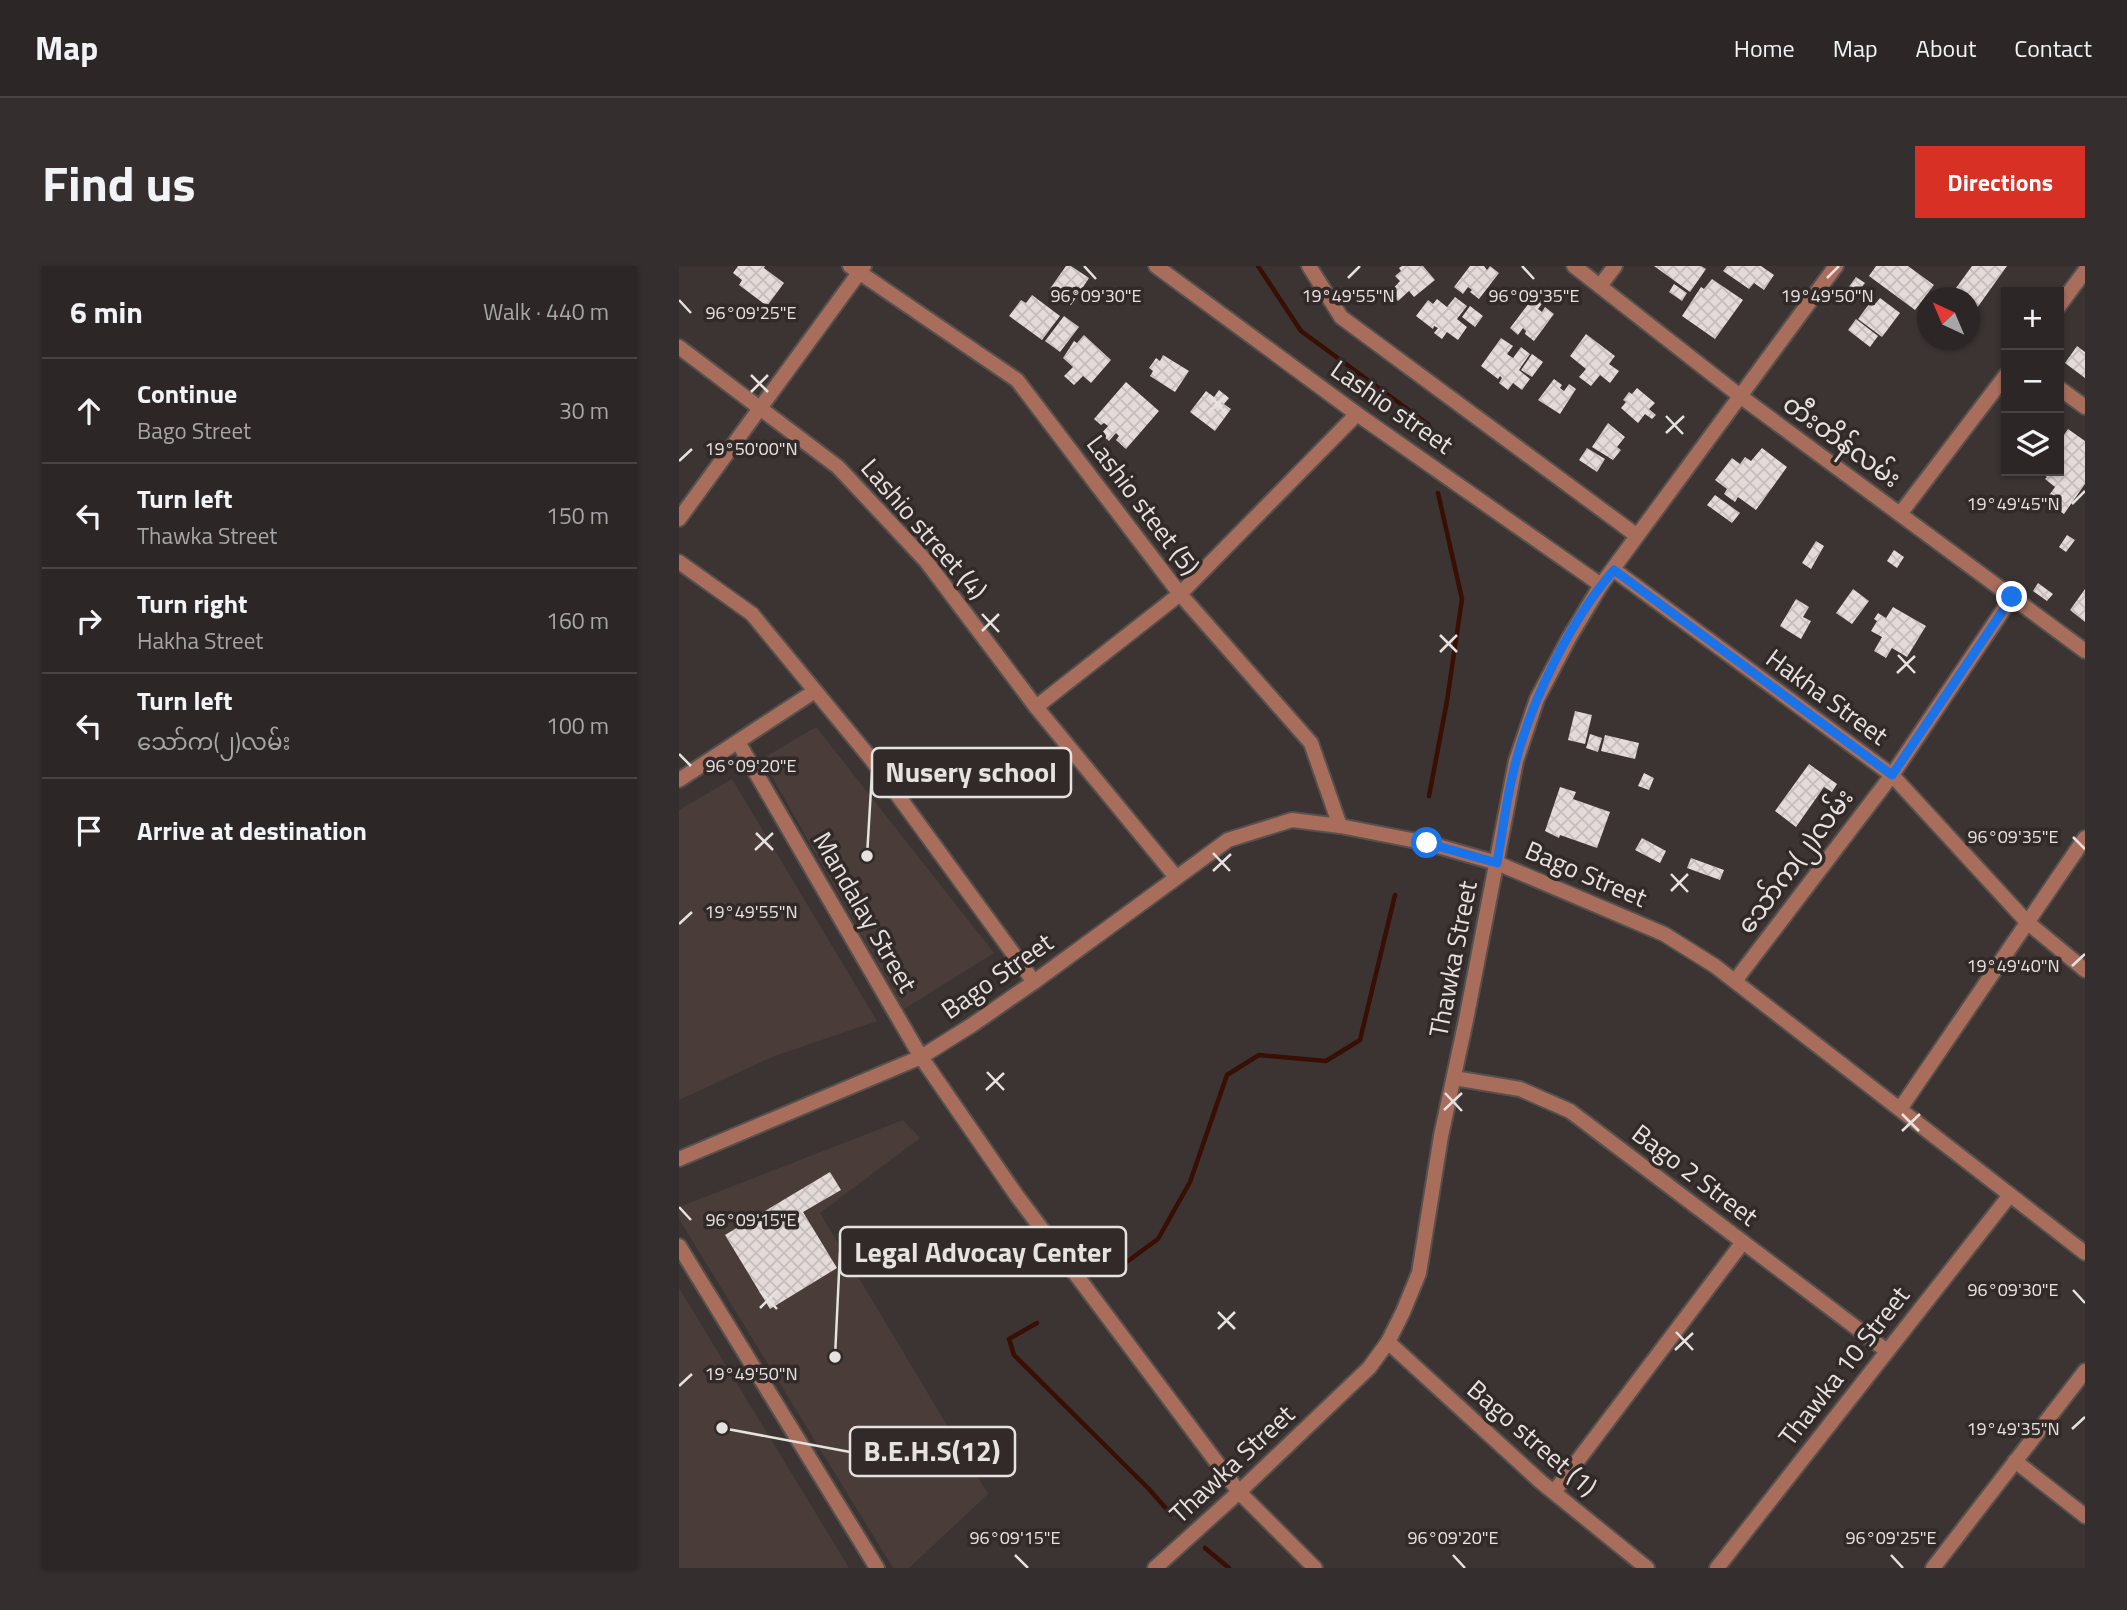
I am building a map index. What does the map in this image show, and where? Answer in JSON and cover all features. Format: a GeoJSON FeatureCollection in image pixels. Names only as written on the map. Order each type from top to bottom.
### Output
{"type":"FeatureCollection","features":[{"type":"Feature","properties":{"kind":"street","name":"Lashio street"},"geometry":{"type":"LineString","coordinates":[[1156,266],[1357,414],[1601,584]]}},
{"type":"Feature","properties":{"kind":"street"},"geometry":{"type":"LineString","coordinates":[[1309,266],[1341,317],[1636,535]]}},
{"type":"Feature","properties":{"kind":"street","name":"တီးတိန်လမ်း"},"geometry":{"type":"LineString","coordinates":[[1574,266],[1740,396],[2085,651]]}},
{"type":"Feature","properties":{"kind":"street"},"geometry":{"type":"LineString","coordinates":[[1600,286],[1615,266]]}},
{"type":"Feature","properties":{"kind":"street","name":"Thawka Street"},"geometry":{"type":"LineString","coordinates":[[1155,1568],[1369,1368],[1388,1342],[1419,1273],[1441,1136],[1516,761],[1537,699],[1601,584],[1614,570],[1636,535],[1836,266]]}},
{"type":"Feature","properties":{"kind":"street"},"geometry":{"type":"LineString","coordinates":[[679,519],[762,407],[858,268]]}},
{"type":"Feature","properties":{"kind":"street","name":"Lashio steet (5)"},"geometry":{"type":"LineString","coordinates":[[858,268],[1017,380],[1180,594],[1311,743],[1340,826]]}},
{"type":"Feature","properties":{"kind":"street"},"geometry":{"type":"LineString","coordinates":[[2064,299],[2085,271]]}},
{"type":"Feature","properties":{"kind":"street","name":"Lashio street (4)"},"geometry":{"type":"LineString","coordinates":[[679,346],[838,467],[926,561],[1036,707],[1176,877]]}},
{"type":"Feature","properties":{"kind":"street"},"geometry":{"type":"LineString","coordinates":[[1900,514],[2001,382]]}},
{"type":"Feature","properties":{"kind":"street"},"geometry":{"type":"LineString","coordinates":[[2064,392],[2085,407]]}},
{"type":"Feature","properties":{"kind":"street"},"geometry":{"type":"LineString","coordinates":[[1036,707],[1180,594],[1357,414]]}},
{"type":"Feature","properties":{"kind":"street"},"geometry":{"type":"LineString","coordinates":[[679,562],[751,614],[872,760],[1034,982]]}},
{"type":"Feature","properties":{"kind":"street","name":"Hakha Street"},"geometry":{"type":"LineString","coordinates":[[1614,570],[1892,775],[2027,922],[2085,970]]}},
{"type":"Feature","properties":{"kind":"street","name":"သော်က(၂)လမ်း"},"geometry":{"type":"LineString","coordinates":[[1735,981],[1892,775],[2012,597]]}},
{"type":"Feature","properties":{"kind":"street"},"geometry":{"type":"LineString","coordinates":[[679,780],[815,691]]}},
{"type":"Feature","properties":{"kind":"street","name":"Mandalay Street"},"geometry":{"type":"LineString","coordinates":[[738,742],[921,1058],[1017,1196],[1239,1492],[1315,1568]]}},
{"type":"Feature","properties":{"kind":"street","name":"Bago Street"},"geometry":{"type":"LineString","coordinates":[[679,1159],[921,1058],[1034,982],[1228,840],[1292,820],[1340,826],[1427,843],[1497,863],[1664,934],[1735,981],[2085,1253]]}},
{"type":"Feature","properties":{"kind":"street"},"geometry":{"type":"LineString","coordinates":[[1899,1109],[2085,838]]}},
{"type":"Feature","properties":{"kind":"street","name":"Bago 2 Street"},"geometry":{"type":"LineString","coordinates":[[1454,1078],[1520,1089],[1570,1111],[1887,1351]]}},
{"type":"Feature","properties":{"kind":"street","name":"Thawka 10 Street"},"geometry":{"type":"LineString","coordinates":[[1717,1568],[2010,1195]]}},
{"type":"Feature","properties":{"kind":"street"},"geometry":{"type":"LineString","coordinates":[[1554,1492],[1743,1242]]}},
{"type":"Feature","properties":{"kind":"street"},"geometry":{"type":"LineString","coordinates":[[679,1246],[877,1568]]}},
{"type":"Feature","properties":{"kind":"street","name":"Bago street (1)"},"geometry":{"type":"LineString","coordinates":[[1388,1342],[1554,1492],[1647,1568]]}},
{"type":"Feature","properties":{"kind":"street"},"geometry":{"type":"LineString","coordinates":[[1933,1568],[2085,1371]]}},
{"type":"Feature","properties":{"kind":"street"},"geometry":{"type":"LineString","coordinates":[[2015,1461],[2085,1516]]}},
{"type":"Feature","properties":{"kind":"shaded area"},"geometry":{"type":"Polygon","coordinates":[[[816,727],[994,953],[904,1009],[762,759],[816,727]]]}},
{"type":"Feature","properties":{"kind":"shaded area"},"geometry":{"type":"Polygon","coordinates":[[[732,779],[877,1021],[772,1057],[679,1100],[679,810],[732,779]]]}},
{"type":"Feature","properties":{"kind":"shaded area"},"geometry":{"type":"Polygon","coordinates":[[[903,1120],[920,1138],[820,1213],[988,1494],[909,1568],[893,1568],[679,1219],[679,1207],[903,1120]]]}},
{"type":"Feature","properties":{"kind":"shaded area"},"geometry":{"type":"Polygon","coordinates":[[[679,1288],[849,1568],[679,1568],[679,1288]]]}},
{"type":"Feature","properties":{"kind":"building"},"geometry":{"type":"Polygon","coordinates":[[[738,266],[765,266],[764,268],[784,283],[767,306],[739,285],[742,280],[733,273],[738,266]]]}},
{"type":"Feature","properties":{"kind":"building"},"geometry":{"type":"Polygon","coordinates":[[[1066,266],[1071,266],[1089,278],[1071,305],[1049,290],[1066,266]]]}},
{"type":"Feature","properties":{"kind":"building"},"geometry":{"type":"Polygon","coordinates":[[[1402,266],[1423,266],[1435,280],[1414,297],[1409,291],[1398,301],[1390,292],[1400,281],[1395,276],[1402,266]]]}},
{"type":"Feature","properties":{"kind":"building"},"geometry":{"type":"Polygon","coordinates":[[[1470,266],[1484,266],[1487,270],[1490,266],[1499,273],[1479,299],[1468,287],[1463,294],[1454,287],[1470,266]]]}},
{"type":"Feature","properties":{"kind":"building"},"geometry":{"type":"Polygon","coordinates":[[[1654,266],[1701,266],[1706,269],[1690,292],[1654,266]]]}},
{"type":"Feature","properties":{"kind":"building"},"geometry":{"type":"Polygon","coordinates":[[[1727,266],[1761,266],[1774,275],[1764,290],[1754,283],[1749,289],[1723,271],[1727,266]]]}},
{"type":"Feature","properties":{"kind":"building"},"geometry":{"type":"Polygon","coordinates":[[[1876,266],[1908,266],[1934,285],[1917,287],[1915,310],[1869,276],[1876,266]]]}},
{"type":"Feature","properties":{"kind":"building"},"geometry":{"type":"Polygon","coordinates":[[[1972,266],[2007,266],[1980,304],[1980,287],[1957,287],[1972,266]]]}},
{"type":"Feature","properties":{"kind":"building"},"geometry":{"type":"Polygon","coordinates":[[[1856,277],[1865,283],[1851,301],[1843,295],[1856,277]]]}},
{"type":"Feature","properties":{"kind":"building"},"geometry":{"type":"Polygon","coordinates":[[[1712,279],[1743,300],[1715,339],[1682,316],[1701,287],[1704,289],[1712,279]]]}},
{"type":"Feature","properties":{"kind":"building"},"geometry":{"type":"Polygon","coordinates":[[[1674,284],[1687,293],[1682,301],[1669,292],[1674,284]]]}},
{"type":"Feature","properties":{"kind":"building"},"geometry":{"type":"Polygon","coordinates":[[[1536,294],[1544,301],[1538,309],[1542,312],[1545,307],[1554,314],[1534,341],[1525,334],[1523,328],[1518,335],[1510,328],[1536,294]]]}},
{"type":"Feature","properties":{"kind":"building"},"geometry":{"type":"Polygon","coordinates":[[[1032,295],[1060,316],[1042,340],[1009,316],[1021,300],[1026,303],[1032,295]]]}},
{"type":"Feature","properties":{"kind":"building"},"geometry":{"type":"Polygon","coordinates":[[[1455,297],[1467,306],[1457,319],[1467,327],[1458,340],[1447,332],[1442,339],[1434,333],[1438,328],[1434,326],[1433,329],[1416,316],[1428,300],[1433,304],[1437,299],[1447,307],[1455,297]]]}},
{"type":"Feature","properties":{"kind":"building"},"geometry":{"type":"Polygon","coordinates":[[[1880,298],[1900,313],[1882,337],[1858,319],[1872,300],[1876,303],[1880,298]]]}},
{"type":"Feature","properties":{"kind":"building"},"geometry":{"type":"Polygon","coordinates":[[[1470,306],[1483,316],[1475,327],[1462,317],[1470,306]]]}},
{"type":"Feature","properties":{"kind":"building"},"geometry":{"type":"Polygon","coordinates":[[[1064,316],[1079,327],[1060,352],[1045,341],[1064,316]]]}},
{"type":"Feature","properties":{"kind":"building"},"geometry":{"type":"Polygon","coordinates":[[[1856,319],[1878,336],[1870,347],[1848,330],[1856,319]]]}},
{"type":"Feature","properties":{"kind":"building"},"geometry":{"type":"Polygon","coordinates":[[[1586,334],[1615,356],[1609,364],[1619,371],[1610,383],[1600,375],[1591,386],[1579,377],[1586,369],[1570,356],[1586,334]]]}},
{"type":"Feature","properties":{"kind":"building"},"geometry":{"type":"Polygon","coordinates":[[[1084,335],[1111,360],[1091,383],[1083,376],[1074,385],[1064,376],[1073,367],[1063,358],[1074,341],[1077,343],[1084,335]]]}},
{"type":"Feature","properties":{"kind":"building"},"geometry":{"type":"Polygon","coordinates":[[[1501,338],[1513,346],[1507,354],[1513,358],[1521,347],[1530,354],[1519,370],[1530,379],[1522,390],[1513,383],[1508,390],[1499,383],[1502,378],[1500,376],[1498,379],[1481,366],[1501,338]]]}},
{"type":"Feature","properties":{"kind":"building"},"geometry":{"type":"Polygon","coordinates":[[[2077,346],[2085,352],[2085,378],[2065,363],[2077,346]]]}},
{"type":"Feature","properties":{"kind":"building"},"geometry":{"type":"Polygon","coordinates":[[[1532,354],[1543,362],[1532,377],[1521,370],[1532,354]]]}},
{"type":"Feature","properties":{"kind":"building"},"geometry":{"type":"Polygon","coordinates":[[[1163,355],[1189,371],[1175,392],[1150,376],[1153,371],[1149,368],[1156,358],[1160,361],[1163,355]]]}},
{"type":"Feature","properties":{"kind":"building"},"geometry":{"type":"Polygon","coordinates":[[[1554,379],[1562,385],[1560,388],[1564,391],[1569,384],[1576,389],[1560,414],[1538,400],[1554,379]]]}},
{"type":"Feature","properties":{"kind":"building"},"geometry":{"type":"Polygon","coordinates":[[[1126,382],[1159,411],[1126,449],[1116,440],[1119,436],[1116,433],[1109,441],[1101,434],[1108,426],[1104,423],[1101,425],[1094,419],[1126,382]]]}},
{"type":"Feature","properties":{"kind":"building"},"geometry":{"type":"Polygon","coordinates":[[[1637,388],[1655,403],[1649,409],[1656,415],[1652,419],[1645,414],[1638,423],[1621,408],[1629,392],[1632,394],[1637,388]]]}},
{"type":"Feature","properties":{"kind":"building"},"geometry":{"type":"Polygon","coordinates":[[[1219,390],[1229,398],[1224,404],[1231,409],[1215,431],[1190,412],[1206,391],[1214,397],[1219,390]]]}},
{"type":"Feature","properties":{"kind":"building"},"geometry":{"type":"Polygon","coordinates":[[[1608,423],[1625,437],[1617,447],[1621,450],[1613,460],[1592,447],[1608,423]]]}},
{"type":"Feature","properties":{"kind":"building"},"geometry":{"type":"Polygon","coordinates":[[[2068,429],[2085,441],[2085,484],[2064,514],[2045,501],[2055,487],[2045,479],[2046,476],[2064,476],[2064,435],[2068,429]]]}},
{"type":"Feature","properties":{"kind":"building"},"geometry":{"type":"Polygon","coordinates":[[[1587,448],[1605,459],[1597,472],[1579,460],[1587,448]]]}},
{"type":"Feature","properties":{"kind":"building"},"geometry":{"type":"Polygon","coordinates":[[[1762,448],[1787,467],[1756,510],[1738,497],[1735,502],[1724,494],[1727,489],[1715,480],[1732,458],[1740,464],[1745,457],[1751,461],[1762,448]]]}},
{"type":"Feature","properties":{"kind":"building"},"geometry":{"type":"Polygon","coordinates":[[[1715,495],[1740,513],[1732,523],[1707,505],[1715,495]]]}},
{"type":"Feature","properties":{"kind":"building"},"geometry":{"type":"Polygon","coordinates":[[[2067,535],[2075,540],[2066,552],[2059,547],[2067,535]]]}},
{"type":"Feature","properties":{"kind":"building"},"geometry":{"type":"Polygon","coordinates":[[[1816,541],[1824,546],[1811,569],[1802,563],[1816,541]]]}},
{"type":"Feature","properties":{"kind":"building"},"geometry":{"type":"Polygon","coordinates":[[[1894,550],[1904,557],[1897,568],[1887,561],[1894,550]]]}},
{"type":"Feature","properties":{"kind":"building"},"geometry":{"type":"Polygon","coordinates":[[[2038,583],[2053,594],[2047,601],[2033,591],[2038,583]]]}},
{"type":"Feature","properties":{"kind":"building"},"geometry":{"type":"Polygon","coordinates":[[[1853,589],[1869,601],[1852,624],[1836,613],[1853,589]]]}},
{"type":"Feature","properties":{"kind":"building"},"geometry":{"type":"Polygon","coordinates":[[[2085,589],[2085,622],[2070,610],[2085,589]]]}},
{"type":"Feature","properties":{"kind":"building"},"geometry":{"type":"Polygon","coordinates":[[[1796,599],[1809,607],[1803,617],[1811,621],[1801,639],[1780,626],[1796,599]]]}},
{"type":"Feature","properties":{"kind":"building"},"geometry":{"type":"Polygon","coordinates":[[[1893,607],[1926,626],[1907,657],[1892,648],[1886,658],[1874,651],[1882,637],[1871,631],[1877,621],[1874,619],[1878,613],[1886,618],[1893,607]]]}},
{"type":"Feature","properties":{"kind":"building"},"geometry":{"type":"Polygon","coordinates":[[[1575,711],[1592,715],[1585,744],[1568,740],[1575,711]]]}},
{"type":"Feature","properties":{"kind":"building"},"geometry":{"type":"Polygon","coordinates":[[[1590,734],[1602,738],[1598,752],[1586,748],[1590,734]]]}},
{"type":"Feature","properties":{"kind":"building"},"geometry":{"type":"Polygon","coordinates":[[[1605,735],[1639,743],[1635,759],[1601,751],[1605,735]]]}},
{"type":"Feature","properties":{"kind":"building"},"geometry":{"type":"Polygon","coordinates":[[[1809,764],[1837,784],[1832,792],[1824,787],[1796,827],[1775,811],[1809,764]]]}},
{"type":"Feature","properties":{"kind":"building"},"geometry":{"type":"Polygon","coordinates":[[[1644,773],[1654,778],[1649,790],[1638,786],[1644,773]]]}},
{"type":"Feature","properties":{"kind":"building"},"geometry":{"type":"Polygon","coordinates":[[[1560,787],[1576,792],[1573,799],[1610,812],[1597,848],[1560,835],[1559,838],[1545,831],[1560,787]]]}},
{"type":"Feature","properties":{"kind":"building"},"geometry":{"type":"Polygon","coordinates":[[[1642,838],[1666,851],[1660,863],[1635,850],[1642,838]]]}},
{"type":"Feature","properties":{"kind":"building"},"geometry":{"type":"Polygon","coordinates":[[[1691,858],[1724,870],[1720,880],[1687,868],[1691,858]]]}},
{"type":"Feature","properties":{"kind":"building"},"geometry":{"type":"Polygon","coordinates":[[[830,1172],[841,1190],[803,1212],[837,1268],[770,1309],[725,1235],[830,1172]]]}},
{"type":"Feature","properties":{"kind":"waterway"},"geometry":{"type":"LineString","coordinates":[[1258,266],[1301,331],[1429,425],[1430,436]]}},
{"type":"Feature","properties":{"kind":"waterway"},"geometry":{"type":"LineString","coordinates":[[1429,796],[1462,599],[1438,493]]}},
{"type":"Feature","properties":{"kind":"waterway"},"geometry":{"type":"LineString","coordinates":[[1128,1261],[1158,1239],[1190,1182],[1227,1075],[1259,1055],[1326,1061],[1360,1040],[1395,895]]}},
{"type":"Feature","properties":{"kind":"waterway"},"geometry":{"type":"LineString","coordinates":[[1037,1323],[1009,1339],[1014,1355],[1171,1514]]}},
{"type":"Feature","properties":{"kind":"waterway"},"geometry":{"type":"LineString","coordinates":[[1205,1548],[1229,1568]]}},
{"type":"Feature","properties":{"kind":"place","name":"Nusery school"},"geometry":{"type":"Point","coordinates":[867,856]}},
{"type":"Feature","properties":{"kind":"place","name":"Legal Advocay Center"},"geometry":{"type":"Point","coordinates":[835,1357]}},
{"type":"Feature","properties":{"kind":"place","name":"B.E.H.S(12)"},"geometry":{"type":"Point","coordinates":[722,1428]}},
{"type":"Feature","properties":{"kind":"route"},"geometry":{"type":"LineString","coordinates":[[1427,843],[1497,863],[1516,761],[1537,699],[1601,584],[1614,570],[1892,775],[2012,597]]}}]}
